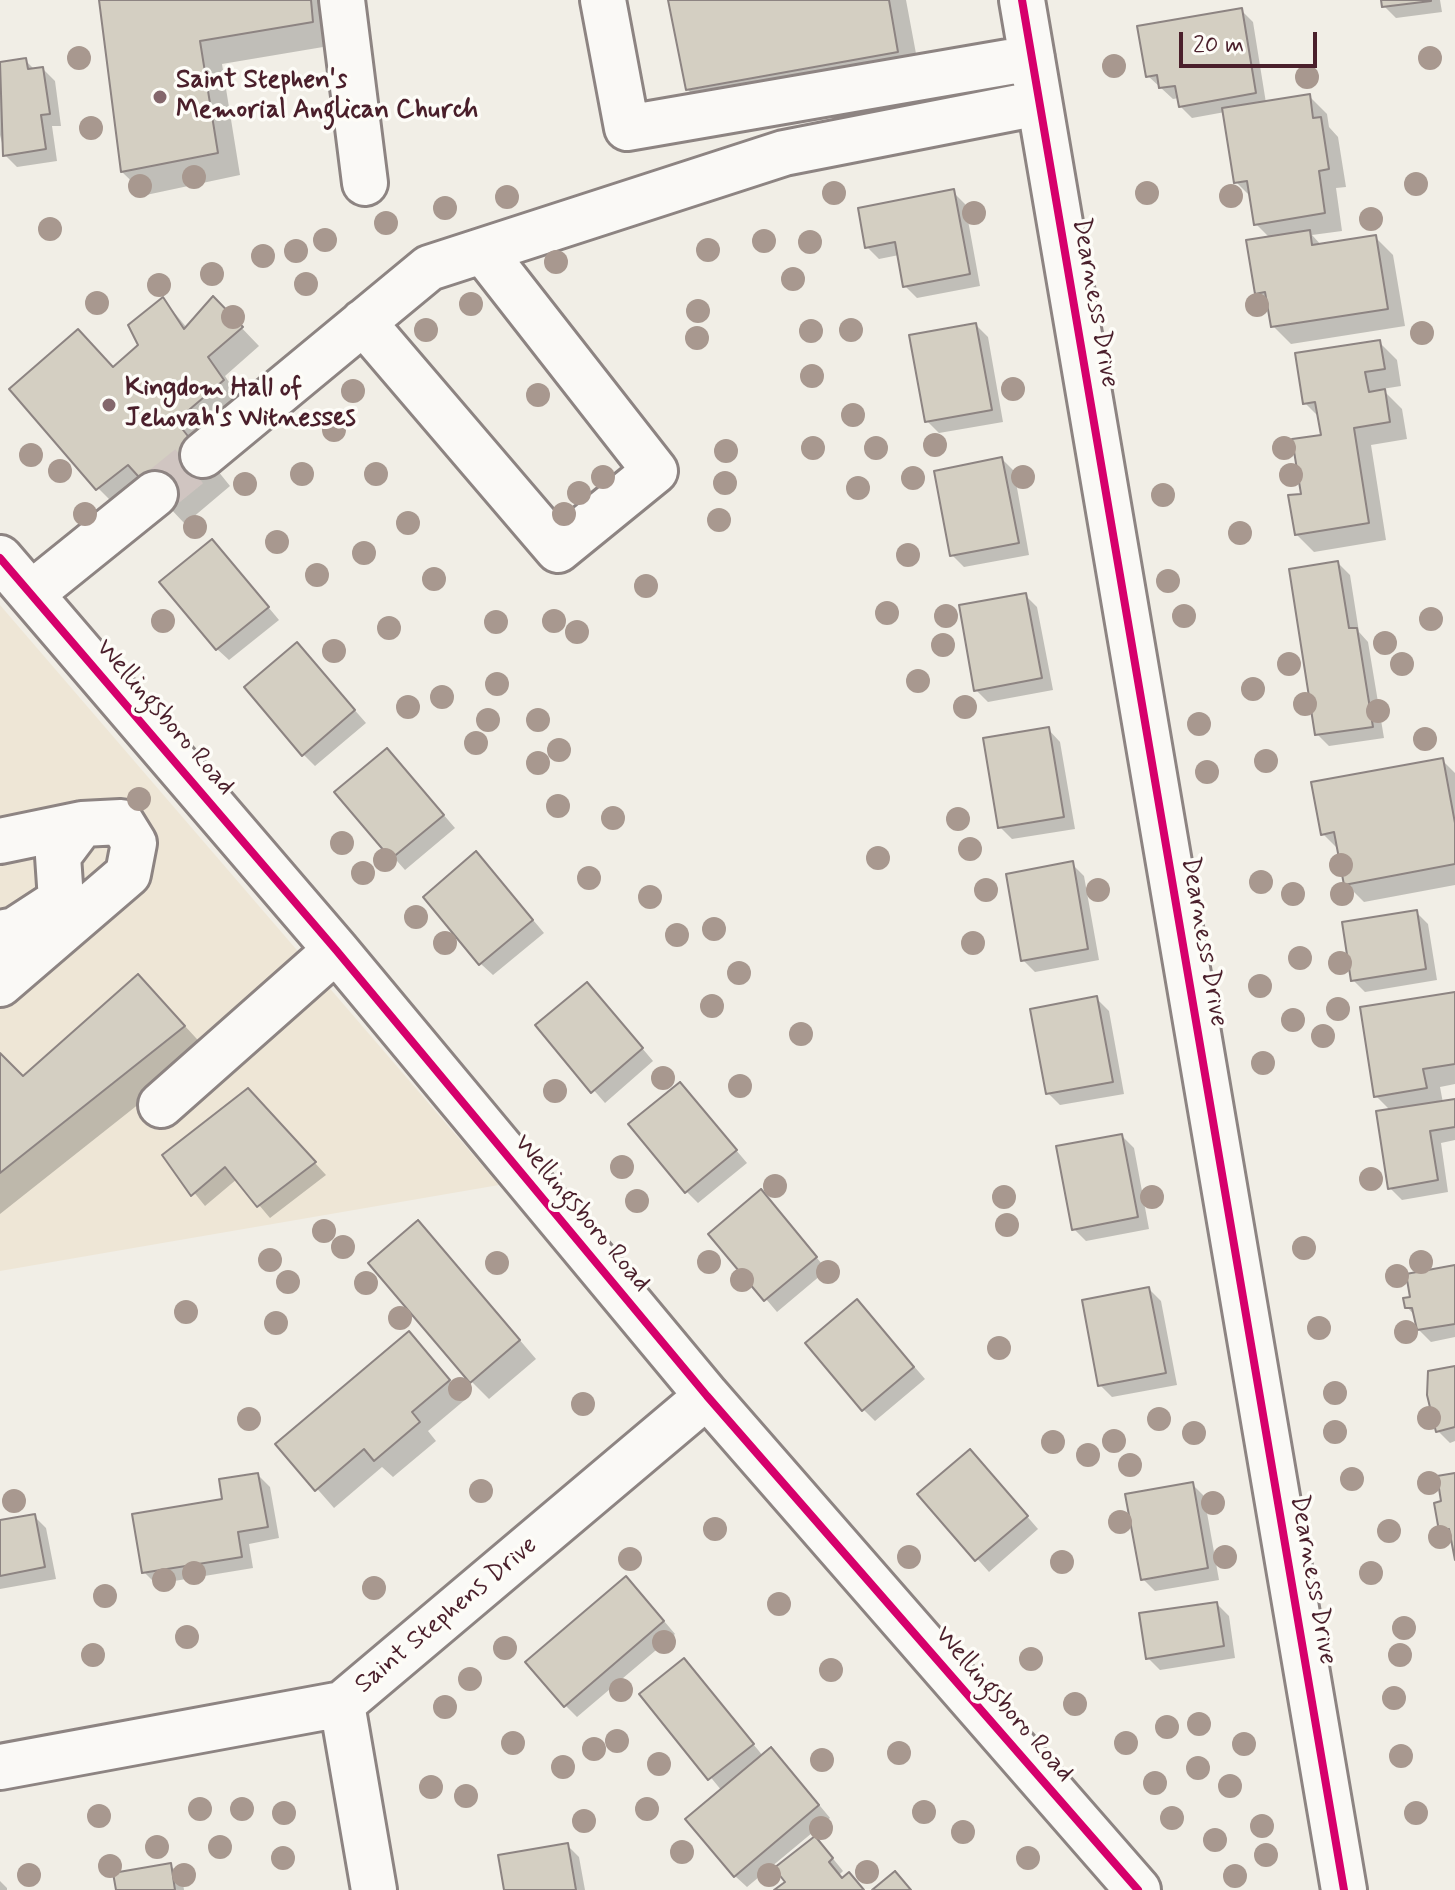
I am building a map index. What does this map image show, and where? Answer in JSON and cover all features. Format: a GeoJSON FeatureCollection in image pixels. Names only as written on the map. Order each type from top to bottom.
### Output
{"type":"FeatureCollection","features":[{"type":"Feature","properties":{"kind":"street"},"geometry":{"type":"LineString","coordinates":[[342,0],[365,183]]}},
{"type":"Feature","properties":{"kind":"street"},"geometry":{"type":"LineString","coordinates":[[603,0],[627,128],[1032,58]]}},
{"type":"Feature","properties":{"kind":"street","name":"Dearness Drive"},"geometry":{"type":"LineString","coordinates":[[1022,0],[1344,1890]]}},
{"type":"Feature","properties":{"kind":"street"},"geometry":{"type":"LineString","coordinates":[[203,455],[429,268],[784,153],[1039,103]]}},
{"type":"Feature","properties":{"kind":"street"},"geometry":{"type":"LineString","coordinates":[[363,322],[558,550],[655,471],[483,251]]}},
{"type":"Feature","properties":{"kind":"street"},"geometry":{"type":"LineString","coordinates":[[31,594],[155,494]]}},
{"type":"Feature","properties":{"kind":"street","name":"Wellingsboro Road"},"geometry":{"type":"LineString","coordinates":[[0,558],[336,950],[707,1396],[1138,1890]]}},
{"type":"Feature","properties":{"kind":"street"},"geometry":{"type":"LineString","coordinates":[[0,841],[82,824],[121,822],[134,843],[128,874],[0,984]]}},
{"type":"Feature","properties":{"kind":"street"},"geometry":{"type":"LineString","coordinates":[[0,933],[15,930],[61,900],[58,856],[82,824]]}},
{"type":"Feature","properties":{"kind":"street"},"geometry":{"type":"LineString","coordinates":[[161,1105],[336,950]]}},
{"type":"Feature","properties":{"kind":"street","name":"Saint Stephens Drive"},"geometry":{"type":"LineString","coordinates":[[0,1767],[342,1704],[707,1396]]}},
{"type":"Feature","properties":{"kind":"street"},"geometry":{"type":"LineString","coordinates":[[342,1704],[374,1890]]}},
{"type":"Feature","properties":{"kind":"shaded area"},"geometry":{"type":"Polygon","coordinates":[[[0,605],[499,1185],[0,1271],[0,605]]]}},
{"type":"Feature","properties":{"kind":"building","name":"Saint Stephen's Memorial Anglican Church"},"geometry":{"type":"Polygon","coordinates":[[[99,0],[311,0],[313,22],[200,41],[218,153],[121,172],[99,0]]]}},
{"type":"Feature","properties":{"kind":"building"},"geometry":{"type":"Polygon","coordinates":[[[668,0],[889,0],[898,52],[686,90],[668,0]]]}},
{"type":"Feature","properties":{"kind":"building"},"geometry":{"type":"Polygon","coordinates":[[[1381,0],[1431,0],[1431,1],[1382,7],[1381,0]]]}},
{"type":"Feature","properties":{"kind":"building"},"geometry":{"type":"Polygon","coordinates":[[[1242,8],[1256,93],[1179,107],[1175,86],[1159,88],[1157,75],[1146,77],[1137,26],[1242,8]]]}},
{"type":"Feature","properties":{"kind":"building"},"geometry":{"type":"Polygon","coordinates":[[[26,58],[28,69],[43,67],[50,114],[41,115],[46,149],[3,156],[0,62],[26,58]]]}},
{"type":"Feature","properties":{"kind":"building"},"geometry":{"type":"Polygon","coordinates":[[[1310,94],[1313,118],[1321,117],[1329,169],[1319,171],[1325,213],[1254,225],[1247,181],[1234,183],[1222,108],[1310,94]]]}},
{"type":"Feature","properties":{"kind":"building"},"geometry":{"type":"Polygon","coordinates":[[[954,189],[970,274],[903,287],[895,242],[865,248],[858,208],[954,189]]]}},
{"type":"Feature","properties":{"kind":"building"},"geometry":{"type":"Polygon","coordinates":[[[1310,230],[1312,245],[1376,235],[1388,309],[1271,327],[1265,292],[1255,294],[1246,240],[1310,230]]]}},
{"type":"Feature","properties":{"kind":"building","name":"Kingdom Hall of Jehovah's Witnesses"},"geometry":{"type":"Polygon","coordinates":[[[213,296],[243,327],[208,357],[224,380],[176,421],[213,468],[166,507],[128,465],[96,490],[9,389],[78,329],[113,367],[138,345],[128,325],[163,297],[184,329],[213,296]]]}},
{"type":"Feature","properties":{"kind":"building"},"geometry":{"type":"Polygon","coordinates":[[[976,323],[992,410],[925,422],[909,335],[976,323]]]}},
{"type":"Feature","properties":{"kind":"building"},"geometry":{"type":"Polygon","coordinates":[[[1380,340],[1385,369],[1365,372],[1369,392],[1385,389],[1390,422],[1354,428],[1369,523],[1295,535],[1288,495],[1301,494],[1292,439],[1321,435],[1315,402],[1303,404],[1295,353],[1380,340]]]}},
{"type":"Feature","properties":{"kind":"building"},"geometry":{"type":"Polygon","coordinates":[[[1002,457],[1019,543],[950,556],[934,471],[1002,457]]]}},
{"type":"Feature","properties":{"kind":"building"},"geometry":{"type":"Polygon","coordinates":[[[212,539],[269,607],[216,650],[159,582],[212,539]]]}},
{"type":"Feature","properties":{"kind":"building"},"geometry":{"type":"Polygon","coordinates":[[[1338,561],[1349,628],[1357,628],[1373,727],[1315,735],[1289,569],[1338,561]]]}},
{"type":"Feature","properties":{"kind":"building"},"geometry":{"type":"Polygon","coordinates":[[[1026,593],[1042,678],[974,691],[959,605],[1026,593]]]}},
{"type":"Feature","properties":{"kind":"building"},"geometry":{"type":"Polygon","coordinates":[[[297,642],[355,710],[302,756],[244,687],[297,642]]]}},
{"type":"Feature","properties":{"kind":"building"},"geometry":{"type":"Polygon","coordinates":[[[1049,727],[1064,817],[998,828],[983,738],[1049,727]]]}},
{"type":"Feature","properties":{"kind":"building"},"geometry":{"type":"Polygon","coordinates":[[[387,748],[444,815],[391,859],[334,792],[387,748]]]}},
{"type":"Feature","properties":{"kind":"building"},"geometry":{"type":"Polygon","coordinates":[[[1443,758],[1455,823],[1455,864],[1344,885],[1334,832],[1321,835],[1311,782],[1443,758]]]}},
{"type":"Feature","properties":{"kind":"building"},"geometry":{"type":"Polygon","coordinates":[[[476,851],[533,920],[479,965],[423,897],[476,851]]]}},
{"type":"Feature","properties":{"kind":"building"},"geometry":{"type":"Polygon","coordinates":[[[1073,861],[1088,949],[1021,961],[1006,874],[1073,861]]]}},
{"type":"Feature","properties":{"kind":"building"},"geometry":{"type":"Polygon","coordinates":[[[1417,910],[1426,969],[1351,981],[1342,922],[1417,910]]]}},
{"type":"Feature","properties":{"kind":"building"},"geometry":{"type":"Polygon","coordinates":[[[138,974],[185,1026],[0,1173],[0,1053],[23,1076],[138,974]]]}},
{"type":"Feature","properties":{"kind":"building"},"geometry":{"type":"Polygon","coordinates":[[[587,982],[643,1048],[591,1093],[535,1025],[587,982]]]}},
{"type":"Feature","properties":{"kind":"building"},"geometry":{"type":"Polygon","coordinates":[[[1455,992],[1455,1064],[1423,1069],[1427,1088],[1374,1097],[1360,1007],[1455,992]]]}},
{"type":"Feature","properties":{"kind":"building"},"geometry":{"type":"Polygon","coordinates":[[[1097,996],[1113,1082],[1046,1094],[1030,1009],[1097,996]]]}},
{"type":"Feature","properties":{"kind":"building"},"geometry":{"type":"Polygon","coordinates":[[[680,1082],[737,1150],[685,1193],[628,1124],[680,1082]]]}},
{"type":"Feature","properties":{"kind":"building"},"geometry":{"type":"Polygon","coordinates":[[[248,1088],[316,1162],[257,1207],[225,1167],[191,1196],[162,1155],[248,1088]]]}},
{"type":"Feature","properties":{"kind":"building"},"geometry":{"type":"Polygon","coordinates":[[[1455,1099],[1455,1127],[1430,1131],[1438,1180],[1388,1189],[1376,1111],[1455,1099]]]}},
{"type":"Feature","properties":{"kind":"building"},"geometry":{"type":"Polygon","coordinates":[[[1122,1134],[1138,1217],[1072,1230],[1056,1146],[1122,1134]]]}},
{"type":"Feature","properties":{"kind":"building"},"geometry":{"type":"Polygon","coordinates":[[[761,1189],[817,1257],[764,1301],[708,1234],[761,1189]]]}},
{"type":"Feature","properties":{"kind":"building"},"geometry":{"type":"Polygon","coordinates":[[[418,1220],[520,1340],[470,1383],[368,1263],[418,1220]]]}},
{"type":"Feature","properties":{"kind":"building"},"geometry":{"type":"Polygon","coordinates":[[[1455,1265],[1455,1324],[1417,1330],[1412,1308],[1405,1308],[1403,1298],[1410,1297],[1406,1274],[1455,1265]]]}},
{"type":"Feature","properties":{"kind":"building"},"geometry":{"type":"Polygon","coordinates":[[[1149,1287],[1166,1373],[1098,1386],[1082,1300],[1149,1287]]]}},
{"type":"Feature","properties":{"kind":"building"},"geometry":{"type":"Polygon","coordinates":[[[857,1299],[914,1367],[862,1411],[805,1343],[857,1299]]]}},
{"type":"Feature","properties":{"kind":"building"},"geometry":{"type":"Polygon","coordinates":[[[409,1331],[450,1380],[412,1412],[420,1422],[374,1461],[364,1449],[315,1491],[275,1444],[409,1331]]]}},
{"type":"Feature","properties":{"kind":"building"},"geometry":{"type":"Polygon","coordinates":[[[1455,1366],[1455,1427],[1436,1432],[1427,1395],[1428,1371],[1455,1366]]]}},
{"type":"Feature","properties":{"kind":"building"},"geometry":{"type":"Polygon","coordinates":[[[970,1449],[1028,1516],[975,1561],[917,1494],[970,1449]]]}},
{"type":"Feature","properties":{"kind":"building"},"geometry":{"type":"Polygon","coordinates":[[[258,1473],[268,1527],[238,1532],[242,1557],[142,1573],[132,1514],[222,1499],[219,1479],[258,1473]]]}},
{"type":"Feature","properties":{"kind":"building"},"geometry":{"type":"Polygon","coordinates":[[[1455,1473],[1455,1560],[1449,1529],[1439,1531],[1434,1503],[1441,1501],[1437,1476],[1455,1473]]]}},
{"type":"Feature","properties":{"kind":"building"},"geometry":{"type":"Polygon","coordinates":[[[1193,1482],[1208,1568],[1141,1580],[1125,1494],[1193,1482]]]}},
{"type":"Feature","properties":{"kind":"building"},"geometry":{"type":"Polygon","coordinates":[[[35,1514],[45,1567],[0,1576],[0,1520],[35,1514]]]}},
{"type":"Feature","properties":{"kind":"building"},"geometry":{"type":"Polygon","coordinates":[[[626,1576],[664,1621],[564,1707],[525,1662],[626,1576]]]}},
{"type":"Feature","properties":{"kind":"building"},"geometry":{"type":"Polygon","coordinates":[[[1217,1602],[1224,1646],[1146,1659],[1139,1613],[1217,1602]]]}},
{"type":"Feature","properties":{"kind":"building"},"geometry":{"type":"Polygon","coordinates":[[[684,1658],[754,1744],[708,1780],[639,1694],[684,1658]]]}},
{"type":"Feature","properties":{"kind":"building"},"geometry":{"type":"Polygon","coordinates":[[[771,1747],[819,1805],[734,1877],[685,1819],[771,1747]]]}},
{"type":"Feature","properties":{"kind":"building"},"geometry":{"type":"Polygon","coordinates":[[[815,1836],[833,1858],[829,1862],[842,1878],[849,1872],[864,1890],[774,1890],[785,1882],[774,1868],[815,1836]]]}},
{"type":"Feature","properties":{"kind":"building"},"geometry":{"type":"Polygon","coordinates":[[[568,1843],[576,1890],[504,1890],[498,1855],[568,1843]]]}},
{"type":"Feature","properties":{"kind":"building"},"geometry":{"type":"Polygon","coordinates":[[[171,1863],[175,1890],[116,1890],[113,1873],[171,1863]]]}},
{"type":"Feature","properties":{"kind":"building"},"geometry":{"type":"Polygon","coordinates":[[[895,1871],[911,1890],[872,1890],[895,1871]]]}},
{"type":"Feature","properties":{"kind":"tunnel"},"geometry":{"type":"LineString","coordinates":[[155,494],[203,455]]}},
{"type":"Feature","properties":{"kind":"cycle path"},"geometry":{"type":"LineString","coordinates":[[1022,0],[1344,1890]]}},
{"type":"Feature","properties":{"kind":"cycle path"},"geometry":{"type":"LineString","coordinates":[[0,558],[336,950],[707,1396],[1138,1890]]}},
{"type":"Feature","properties":{"kind":"place","name":"Saint Stephen's Memorial Anglican Church"},"geometry":{"type":"Point","coordinates":[160,97]}},
{"type":"Feature","properties":{"kind":"place","name":"Kingdom Hall of Jehovah's Witnesses"},"geometry":{"type":"Point","coordinates":[109,405]}}]}
